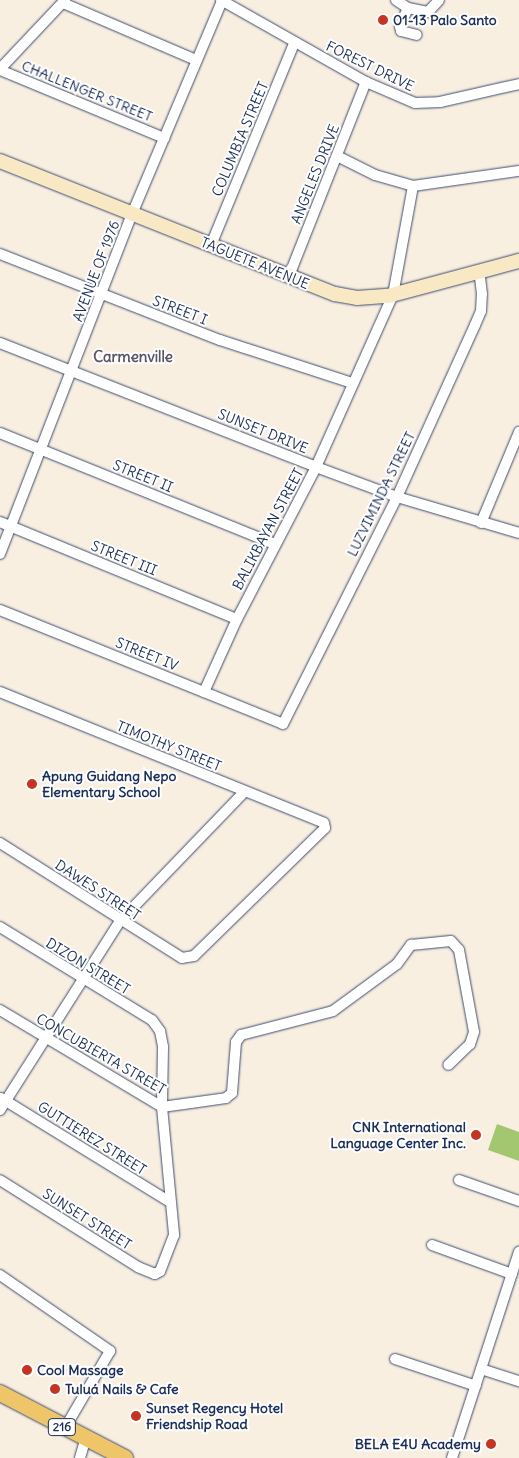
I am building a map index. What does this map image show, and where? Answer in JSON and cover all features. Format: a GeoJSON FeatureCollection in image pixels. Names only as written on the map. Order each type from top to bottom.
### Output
{"type":"FeatureCollection","features":[{"type":"Feature","properties":{"kind":"main road","name":"216"},"geometry":{"type":"LineString","coordinates":[[0,1394],[85,1440],[125,1458]]}},
{"type":"Feature","properties":{"kind":"street","name":"FOREST DRIVE"},"geometry":{"type":"LineString","coordinates":[[222,0],[294,44],[366,82],[415,103],[425,104],[519,84]]}},
{"type":"Feature","properties":{"kind":"street","name":"AVENUE OF 1976"},"geometry":{"type":"LineString","coordinates":[[0,554],[132,214],[222,0]]}},
{"type":"Feature","properties":{"kind":"street"},"geometry":{"type":"LineString","coordinates":[[396,0],[408,8],[428,12],[439,0]]}},
{"type":"Feature","properties":{"kind":"street"},"geometry":{"type":"LineString","coordinates":[[0,70],[64,1],[196,60]]}},
{"type":"Feature","properties":{"kind":"street"},"geometry":{"type":"LineString","coordinates":[[408,8],[400,26],[401,31],[417,35]]}},
{"type":"Feature","properties":{"kind":"street","name":"COLUMBIA STREET"},"geometry":{"type":"LineString","coordinates":[[211,245],[294,44]]}},
{"type":"Feature","properties":{"kind":"street","name":"CHALLENGER STREET"},"geometry":{"type":"LineString","coordinates":[[0,70],[164,138]]}},
{"type":"Feature","properties":{"kind":"street","name":"ANGELES DRIVE"},"geometry":{"type":"LineString","coordinates":[[289,276],[366,82]]}},
{"type":"Feature","properties":{"kind":"street"},"geometry":{"type":"LineString","coordinates":[[337,156],[375,175],[413,186],[519,171]]}},
{"type":"Feature","properties":{"kind":"street","name":"TAGUETE AVENUE"},"geometry":{"type":"LineString","coordinates":[[0,161],[321,290],[357,298],[393,295],[519,260]]}},
{"type":"Feature","properties":{"kind":"street","name":"BALIKBAYAN STREET"},"geometry":{"type":"LineString","coordinates":[[204,692],[237,619],[316,467],[393,295],[413,186]]}},
{"type":"Feature","properties":{"kind":"street","name":"STREET I"},"geometry":{"type":"LineString","coordinates":[[0,254],[220,340],[352,383]]}},
{"type":"Feature","properties":{"kind":"street","name":"LUZVIMINDA STREET"},"geometry":{"type":"LineString","coordinates":[[283,724],[397,497],[481,311],[479,270]]}},
{"type":"Feature","properties":{"kind":"street","name":"SUNSET DRIVE"},"geometry":{"type":"LineString","coordinates":[[0,343],[397,497],[519,533]]}},
{"type":"Feature","properties":{"kind":"street"},"geometry":{"type":"LineString","coordinates":[[481,523],[519,432]]}},
{"type":"Feature","properties":{"kind":"street","name":"STREET II"},"geometry":{"type":"LineString","coordinates":[[0,433],[275,544]]}},
{"type":"Feature","properties":{"kind":"street","name":"STREET III"},"geometry":{"type":"LineString","coordinates":[[0,522],[237,619]]}},
{"type":"Feature","properties":{"kind":"street","name":"STREET IV"},"geometry":{"type":"LineString","coordinates":[[0,610],[283,724]]}},
{"type":"Feature","properties":{"kind":"street","name":"TIMOTHY STREET"},"geometry":{"type":"LineString","coordinates":[[0,692],[324,823],[325,828],[194,956],[182,958]]}},
{"type":"Feature","properties":{"kind":"street"},"geometry":{"type":"LineString","coordinates":[[2,1103],[120,920],[245,791]]}},
{"type":"Feature","properties":{"kind":"street","name":"DAWES STREET"},"geometry":{"type":"LineString","coordinates":[[0,844],[182,958]]}},
{"type":"Feature","properties":{"kind":"street","name":"DIZON STREET"},"geometry":{"type":"LineString","coordinates":[[0,928],[83,980],[152,1020],[160,1031],[163,1047],[162,1107]]}},
{"type":"Feature","properties":{"kind":"street","name":"CONCUBIERTA STREET"},"geometry":{"type":"LineString","coordinates":[[0,1010],[162,1107],[226,1098],[232,1093],[236,1042],[242,1035],[333,1011],[396,964],[411,945],[421,942],[451,941],[456,944],[470,996],[474,1032],[470,1044],[448,1065]]}},
{"type":"Feature","properties":{"kind":"street","name":"GUTTIEREZ STREET"},"geometry":{"type":"LineString","coordinates":[[2,1103],[170,1202]]}},
{"type":"Feature","properties":{"kind":"street"},"geometry":{"type":"LineString","coordinates":[[162,1107],[170,1202]]}},
{"type":"Feature","properties":{"kind":"street","name":"SUNSET STREET"},"geometry":{"type":"LineString","coordinates":[[0,1180],[138,1267],[155,1274],[160,1271],[174,1235],[170,1202]]}},
{"type":"Feature","properties":{"kind":"street"},"geometry":{"type":"LineString","coordinates":[[459,1180],[519,1201]]}},
{"type":"Feature","properties":{"kind":"street"},"geometry":{"type":"LineString","coordinates":[[432,1245],[512,1274]]}},
{"type":"Feature","properties":{"kind":"street"},"geometry":{"type":"LineString","coordinates":[[452,1458],[519,1252]]}},
{"type":"Feature","properties":{"kind":"street"},"geometry":{"type":"LineString","coordinates":[[0,1275],[110,1351],[65,1428]]}},
{"type":"Feature","properties":{"kind":"street"},"geometry":{"type":"LineString","coordinates":[[396,1359],[476,1386]]}},
{"type":"Feature","properties":{"kind":"street"},"geometry":{"type":"LineString","coordinates":[[481,1369],[519,1381]]}},
{"type":"Feature","properties":{"kind":"street"},"geometry":{"type":"LineString","coordinates":[[80,1458],[85,1440]]}},
{"type":"Feature","properties":{"kind":"green space"},"geometry":{"type":"Polygon","coordinates":[[[497,1124],[519,1132],[519,1161],[488,1150],[497,1124]]]}},
{"type":"Feature","properties":{"kind":"place","name":"01-13 Palo Santo"},"geometry":{"type":"Point","coordinates":[383,20]}},
{"type":"Feature","properties":{"kind":"place","name":"Apung Guidang Nepo Elementary School"},"geometry":{"type":"Point","coordinates":[32,784]}},
{"type":"Feature","properties":{"kind":"place","name":"CNK International Language Center Inc."},"geometry":{"type":"Point","coordinates":[476,1135]}},
{"type":"Feature","properties":{"kind":"place","name":"Cool Massage"},"geometry":{"type":"Point","coordinates":[27,1370]}},
{"type":"Feature","properties":{"kind":"place","name":"Tuluá Nails & Cafe"},"geometry":{"type":"Point","coordinates":[55,1389]}},
{"type":"Feature","properties":{"kind":"place","name":"Sunset Regency Hotel Friendship Road"},"geometry":{"type":"Point","coordinates":[136,1416]}},
{"type":"Feature","properties":{"kind":"place","name":"BELA E4U Academy"},"geometry":{"type":"Point","coordinates":[491,1444]}},
{"type":"Feature","properties":{"kind":"district","name":"Carmenville"},"geometry":{"type":"Point","coordinates":[133,357]}}]}
